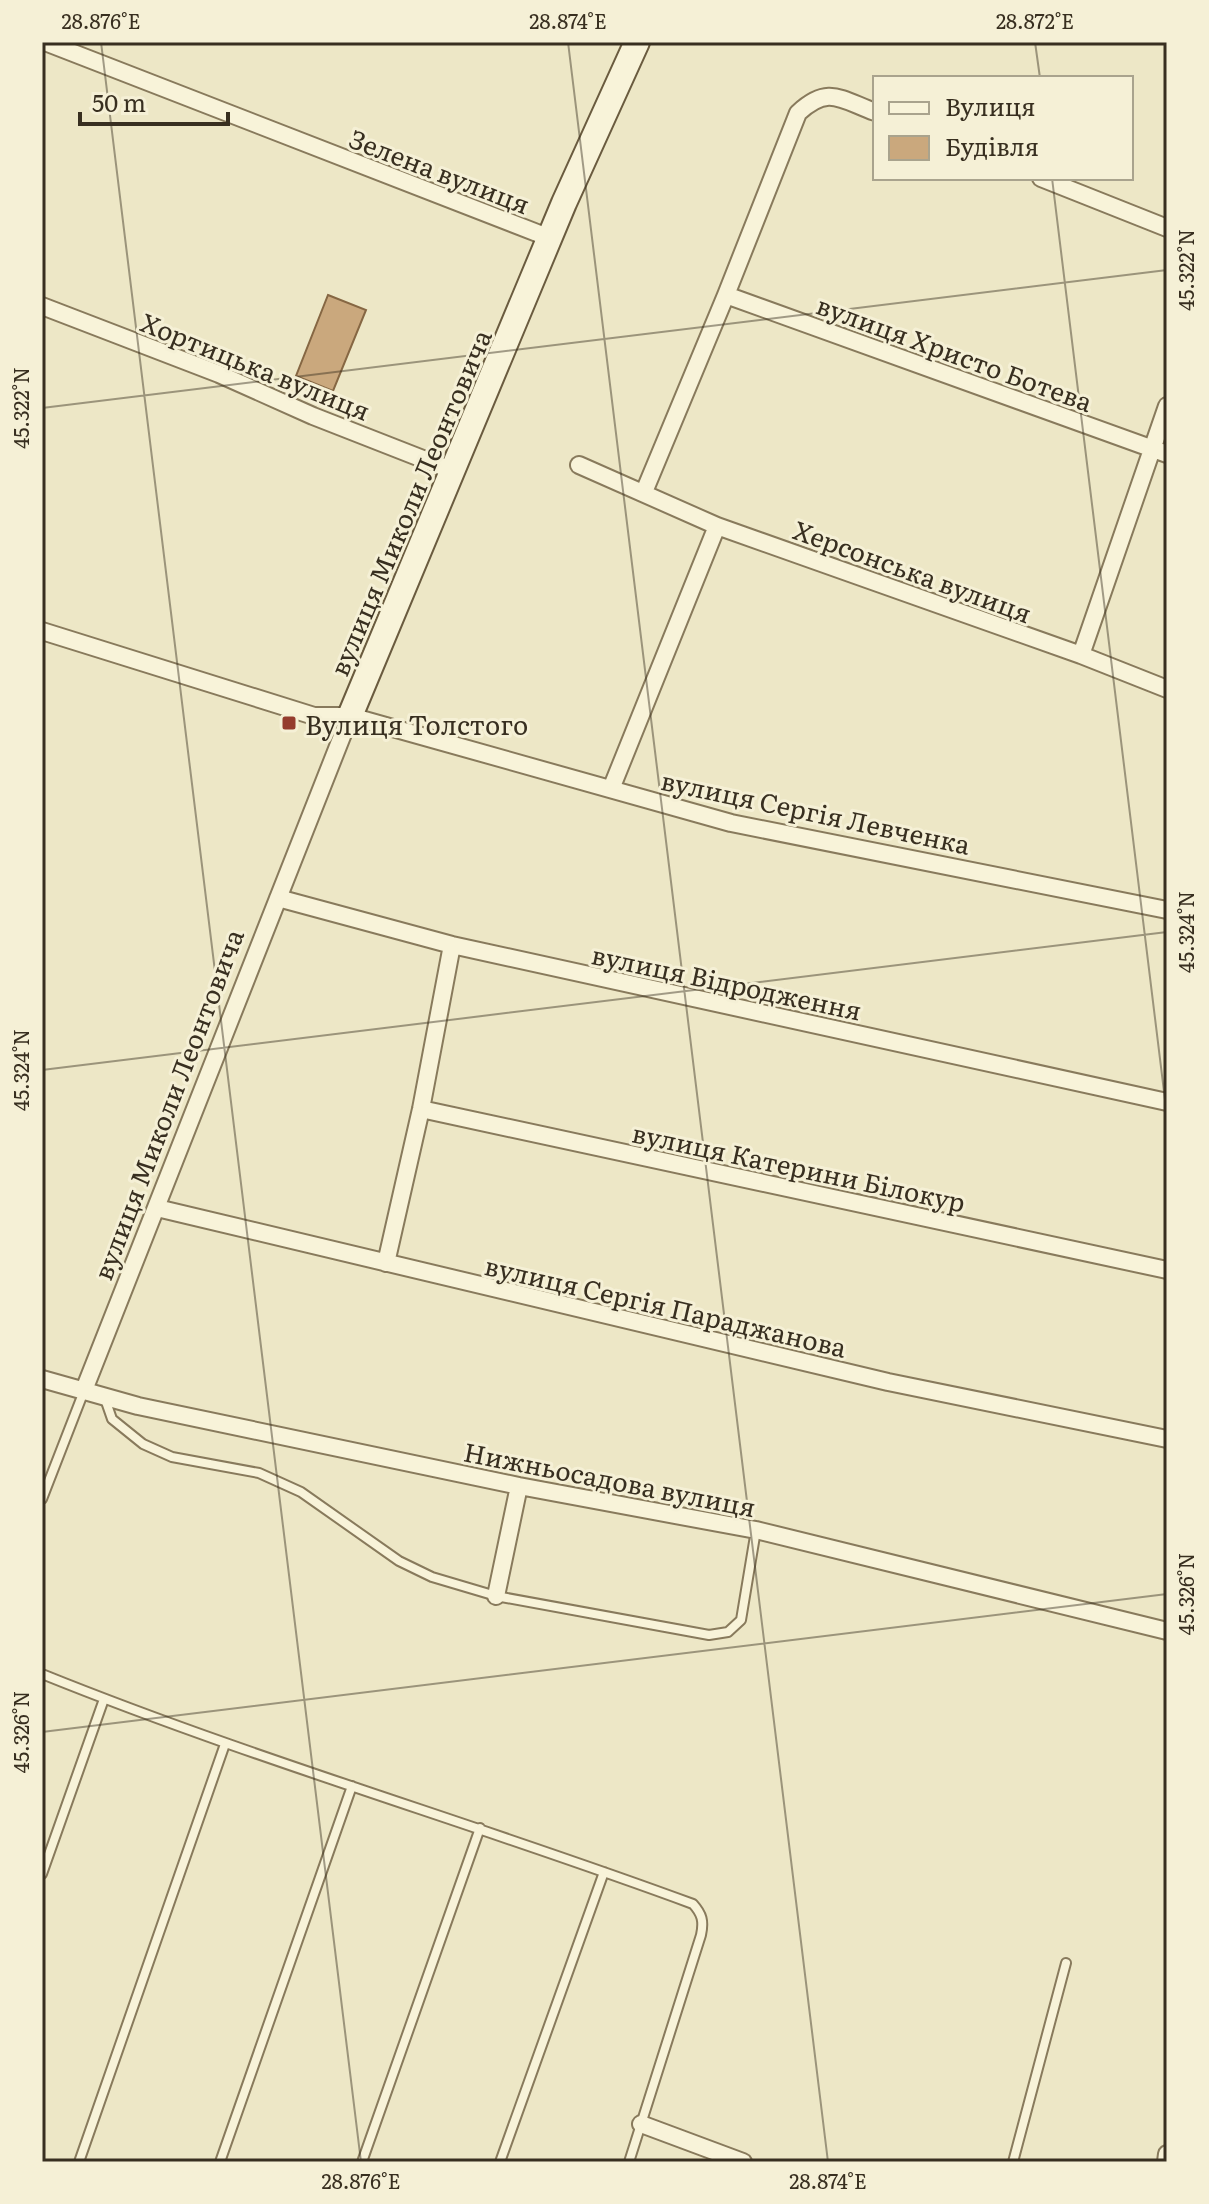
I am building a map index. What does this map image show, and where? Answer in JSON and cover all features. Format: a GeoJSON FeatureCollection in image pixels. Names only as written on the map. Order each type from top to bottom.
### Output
{"type":"FeatureCollection","features":[{"type":"Feature","properties":{"kind":"street","name":"Зелена вулиця"},"geometry":{"type":"LineString","coordinates":[[45,42],[550,238]]}},
{"type":"Feature","properties":{"kind":"street","name":"вулиця Миколи Леонтовича"},"geometry":{"type":"LineString","coordinates":[[84,1390],[350,716],[451,470],[637,42]]}},
{"type":"Feature","properties":{"kind":"street"},"geometry":{"type":"LineString","coordinates":[[644,492],[798,113],[815,97],[834,96],[873,111]]}},
{"type":"Feature","properties":{"kind":"street"},"geometry":{"type":"LineString","coordinates":[[1046,180],[1167,228]]}},
{"type":"Feature","properties":{"kind":"street","name":"вулиця Христо Ботева"},"geometry":{"type":"LineString","coordinates":[[726,295],[1159,451]]}},
{"type":"Feature","properties":{"kind":"street","name":"Хортицька вулиця"},"geometry":{"type":"LineString","coordinates":[[42,306],[451,470]]}},
{"type":"Feature","properties":{"kind":"street"},"geometry":{"type":"LineString","coordinates":[[1081,655],[1159,451],[1167,406]]}},
{"type":"Feature","properties":{"kind":"street","name":"Херсонська вулиця"},"geometry":{"type":"LineString","coordinates":[[579,465],[717,526],[1081,655],[1167,689]]}},
{"type":"Feature","properties":{"kind":"street"},"geometry":{"type":"LineString","coordinates":[[611,789],[717,526]]}},
{"type":"Feature","properties":{"kind":"street","name":"вулиця Сергія Левченка"},"geometry":{"type":"LineString","coordinates":[[42,631],[314,716],[350,716],[731,823],[1167,910]]}},
{"type":"Feature","properties":{"kind":"street","name":"вулиця Відродження"},"geometry":{"type":"LineString","coordinates":[[278,898],[452,945],[1167,1102]]}},
{"type":"Feature","properties":{"kind":"street"},"geometry":{"type":"LineString","coordinates":[[386,1263],[421,1109],[452,945]]}},
{"type":"Feature","properties":{"kind":"street","name":"вулиця Катерини Білокур"},"geometry":{"type":"LineString","coordinates":[[421,1109],[1167,1270]]}},
{"type":"Feature","properties":{"kind":"street","name":"вулиця Сергія Параджанова"},"geometry":{"type":"LineString","coordinates":[[157,1208],[888,1382],[1167,1439]]}},
{"type":"Feature","properties":{"kind":"street","name":"Нижньосадова вулиця"},"geometry":{"type":"LineString","coordinates":[[42,1379],[138,1406],[519,1486],[756,1530],[1167,1631]]}},
{"type":"Feature","properties":{"kind":"street"},"geometry":{"type":"LineString","coordinates":[[496,1596],[519,1486]]}},
{"type":"Feature","properties":{"kind":"street"},"geometry":{"type":"LineString","coordinates":[[641,2124],[743,2162]]}},
{"type":"Feature","properties":{"kind":"lane"},"geometry":{"type":"LineString","coordinates":[[42,1499],[84,1390]]}},
{"type":"Feature","properties":{"kind":"lane"},"geometry":{"type":"LineString","coordinates":[[104,1396],[112,1419],[123,1431],[143,1444],[172,1457],[259,1473],[301,1492],[399,1561],[432,1577],[496,1596],[709,1635],[728,1632],[741,1620],[756,1530]]}},
{"type":"Feature","properties":{"kind":"lane"},"geometry":{"type":"LineString","coordinates":[[42,1674],[225,1744],[480,1828],[693,1904],[704,1924],[629,2162]]}},
{"type":"Feature","properties":{"kind":"lane"},"geometry":{"type":"LineString","coordinates":[[42,1874],[104,1699]]}},
{"type":"Feature","properties":{"kind":"lane"},"geometry":{"type":"LineString","coordinates":[[79,2162],[225,1744]]}},
{"type":"Feature","properties":{"kind":"lane"},"geometry":{"type":"LineString","coordinates":[[220,2162],[352,1786]]}},
{"type":"Feature","properties":{"kind":"lane"},"geometry":{"type":"LineString","coordinates":[[362,2162],[480,1828]]}},
{"type":"Feature","properties":{"kind":"lane"},"geometry":{"type":"LineString","coordinates":[[500,2162],[604,1872]]}},
{"type":"Feature","properties":{"kind":"lane"},"geometry":{"type":"LineString","coordinates":[[1013,2162],[1066,1963]]}},
{"type":"Feature","properties":{"kind":"building"},"geometry":{"type":"Polygon","coordinates":[[[328,295],[366,310],[333,391],[296,376],[328,295]]]}},
{"type":"Feature","properties":{"kind":"place","name":"Вулиця Толстого"},"geometry":{"type":"Point","coordinates":[289,723]}}]}
